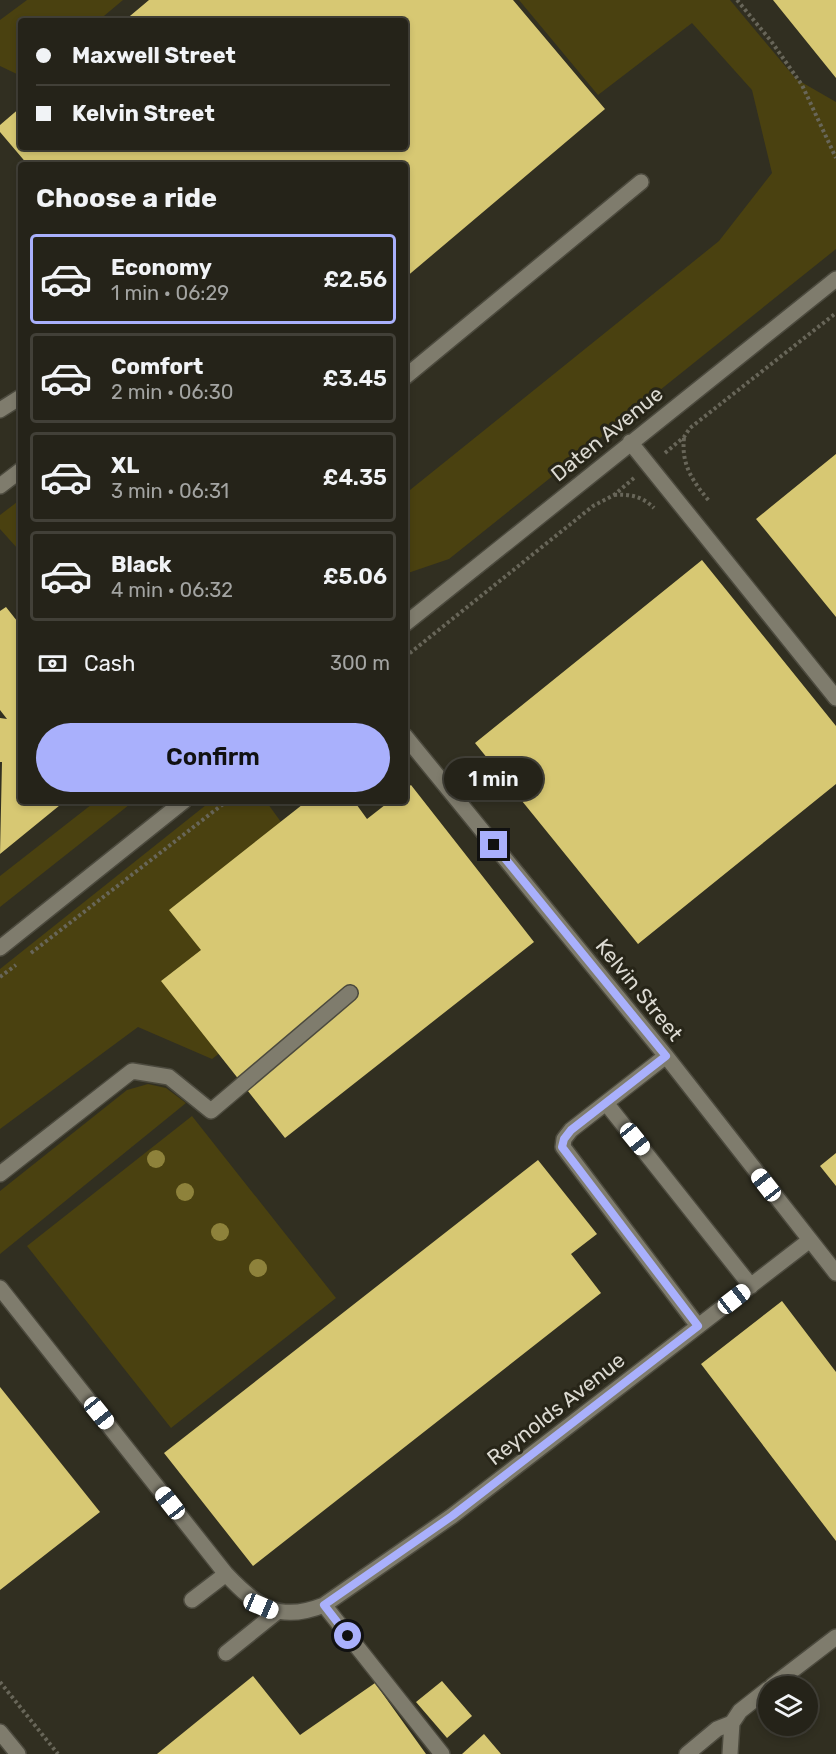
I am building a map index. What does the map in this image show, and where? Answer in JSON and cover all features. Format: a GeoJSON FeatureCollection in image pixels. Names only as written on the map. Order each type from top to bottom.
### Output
{"type":"FeatureCollection","features":[{"type":"Feature","properties":{"kind":"street"},"geometry":{"type":"LineString","coordinates":[[408,375],[641,182]]}},
{"type":"Feature","properties":{"kind":"street","name":"Daten Avenue"},"geometry":{"type":"LineString","coordinates":[[408,622],[836,279]]}},
{"type":"Feature","properties":{"kind":"street"},"geometry":{"type":"LineString","coordinates":[[0,410],[18,399]]}},
{"type":"Feature","properties":{"kind":"street"},"geometry":{"type":"LineString","coordinates":[[630,442],[836,698]]}},
{"type":"Feature","properties":{"kind":"street"},"geometry":{"type":"LineString","coordinates":[[0,486],[18,472]]}},
{"type":"Feature","properties":{"kind":"street","name":"Kelvin Street"},"geometry":{"type":"LineString","coordinates":[[408,740],[666,1056],[836,1273]]}},
{"type":"Feature","properties":{"kind":"street"},"geometry":{"type":"LineString","coordinates":[[0,948],[180,804]]}},
{"type":"Feature","properties":{"kind":"street"},"geometry":{"type":"LineString","coordinates":[[0,1174],[132,1071],[170,1077],[211,1110],[350,993]]}},
{"type":"Feature","properties":{"kind":"street"},"geometry":{"type":"LineString","coordinates":[[666,1056],[571,1130],[564,1139],[562,1147],[698,1326]]}},
{"type":"Feature","properties":{"kind":"street"},"geometry":{"type":"LineString","coordinates":[[606,1103],[751,1286]]}},
{"type":"Feature","properties":{"kind":"street","name":"Reynolds Avenue"},"geometry":{"type":"LineString","coordinates":[[324,1605],[452,1516],[810,1240]]}},
{"type":"Feature","properties":{"kind":"street"},"geometry":{"type":"LineString","coordinates":[[0,1288],[226,1574],[247,1597],[276,1612],[308,1611],[324,1605],[442,1754]]}},
{"type":"Feature","properties":{"kind":"street"},"geometry":{"type":"LineString","coordinates":[[192,1600],[226,1574]]}},
{"type":"Feature","properties":{"kind":"street"},"geometry":{"type":"LineString","coordinates":[[225,1653],[276,1612]]}},
{"type":"Feature","properties":{"kind":"street"},"geometry":{"type":"LineString","coordinates":[[785,1676],[836,1636]]}},
{"type":"Feature","properties":{"kind":"street"},"geometry":{"type":"LineString","coordinates":[[730,1754],[732,1723],[740,1711],[758,1697]]}},
{"type":"Feature","properties":{"kind":"street"},"geometry":{"type":"LineString","coordinates":[[687,1754],[717,1729],[732,1723]]}},
{"type":"Feature","properties":{"kind":"street"},"geometry":{"type":"LineString","coordinates":[[0,1732],[18,1754]]}},
{"type":"Feature","properties":{"kind":"path"},"geometry":{"type":"LineString","coordinates":[[737,0],[802,85],[836,158]]}},
{"type":"Feature","properties":{"kind":"path"},"geometry":{"type":"LineString","coordinates":[[710,502],[693,481],[685,462],[684,437],[690,428],[836,313]]}},
{"type":"Feature","properties":{"kind":"path"},"geometry":{"type":"LineString","coordinates":[[408,655],[604,499],[614,495],[634,495],[644,500],[656,511]]}},
{"type":"Feature","properties":{"kind":"path"},"geometry":{"type":"LineString","coordinates":[[28,955],[223,804]]}},
{"type":"Feature","properties":{"kind":"path"},"geometry":{"type":"LineString","coordinates":[[0,977],[19,962]]}},
{"type":"Feature","properties":{"kind":"path"},"geometry":{"type":"LineString","coordinates":[[0,1682],[58,1754]]}},
{"type":"Feature","properties":{"kind":"shaded area"},"geometry":{"type":"Polygon","coordinates":[[[27,0],[123,0],[102,18],[18,18],[18,75],[0,66],[0,20],[27,0]]]}},
{"type":"Feature","properties":{"kind":"shaded area"},"geometry":{"type":"Polygon","coordinates":[[[519,0],[730,0],[796,79],[836,102],[836,249],[449,559],[408,573],[408,492],[719,241],[772,173],[752,90],[692,23],[598,95],[519,0]]]}},
{"type":"Feature","properties":{"kind":"shaded area"},"geometry":{"type":"Polygon","coordinates":[[[18,501],[17,548],[0,529],[0,515],[18,501]]]}},
{"type":"Feature","properties":{"kind":"shaded area"},"geometry":{"type":"Polygon","coordinates":[[[92,804],[130,804],[0,907],[0,876],[92,804]]]}},
{"type":"Feature","properties":{"kind":"shaded area"},"geometry":{"type":"Polygon","coordinates":[[[207,804],[268,804],[366,940],[212,1059],[138,1027],[0,1129],[0,969],[207,804]]]}},
{"type":"Feature","properties":{"kind":"shaded area"},"geometry":{"type":"Polygon","coordinates":[[[148,1084],[166,1088],[186,1103],[0,1254],[0,1191],[127,1090],[148,1084]]]}},
{"type":"Feature","properties":{"kind":"shaded area"},"geometry":{"type":"Polygon","coordinates":[[[192,1116],[336,1298],[171,1428],[27,1246],[192,1116]]]}},
{"type":"Feature","properties":{"kind":"building"},"geometry":{"type":"Polygon","coordinates":[[[149,0],[513,0],[605,109],[408,275],[408,162],[25,162],[0,132],[0,125],[18,110],[18,150],[408,150],[408,18],[128,18],[149,0]]]}},
{"type":"Feature","properties":{"kind":"building"},"geometry":{"type":"Polygon","coordinates":[[[773,0],[836,0],[836,78],[773,0]]]}},
{"type":"Feature","properties":{"kind":"building"},"geometry":{"type":"Polygon","coordinates":[[[836,454],[836,617],[756,519],[836,454]]]}},
{"type":"Feature","properties":{"kind":"building"},"geometry":{"type":"Polygon","coordinates":[[[702,560],[836,726],[836,784],[638,944],[475,743],[702,560]]]}},
{"type":"Feature","properties":{"kind":"building"},"geometry":{"type":"Polygon","coordinates":[[[6,607],[18,622],[18,804],[61,804],[0,854],[2,762],[0,762],[0,718],[7,719],[0,710],[0,611],[6,607]]]}},
{"type":"Feature","properties":{"kind":"building"},"geometry":{"type":"Polygon","coordinates":[[[411,785],[534,942],[285,1138],[161,981],[201,950],[169,910],[303,804],[356,804],[367,819],[386,804],[408,804],[408,787],[411,785]]]}},
{"type":"Feature","properties":{"kind":"building"},"geometry":{"type":"Polygon","coordinates":[[[836,1153],[836,1186],[820,1166],[836,1153]]]}},
{"type":"Feature","properties":{"kind":"building"},"geometry":{"type":"Polygon","coordinates":[[[538,1160],[597,1234],[571,1254],[601,1293],[253,1566],[164,1453],[538,1160]]]}},
{"type":"Feature","properties":{"kind":"building"},"geometry":{"type":"Polygon","coordinates":[[[782,1301],[836,1372],[836,1541],[701,1364],[782,1301]]]}},
{"type":"Feature","properties":{"kind":"building"},"geometry":{"type":"Polygon","coordinates":[[[0,1387],[100,1512],[0,1590],[0,1387]]]}},
{"type":"Feature","properties":{"kind":"building"},"geometry":{"type":"Polygon","coordinates":[[[253,1676],[300,1735],[375,1683],[426,1754],[157,1754],[253,1676]]]}},
{"type":"Feature","properties":{"kind":"building"},"geometry":{"type":"Polygon","coordinates":[[[442,1681],[472,1716],[447,1738],[416,1702],[442,1681]]]}},
{"type":"Feature","properties":{"kind":"building"},"geometry":{"type":"Polygon","coordinates":[[[484,1734],[501,1754],[462,1754],[484,1734]]]}},
{"type":"Feature","properties":{"kind":"route"},"geometry":{"type":"LineString","coordinates":[[348,1636],[324,1605],[452,1516],[698,1326],[562,1147],[564,1139],[571,1130],[666,1056],[494,845]]}}]}
